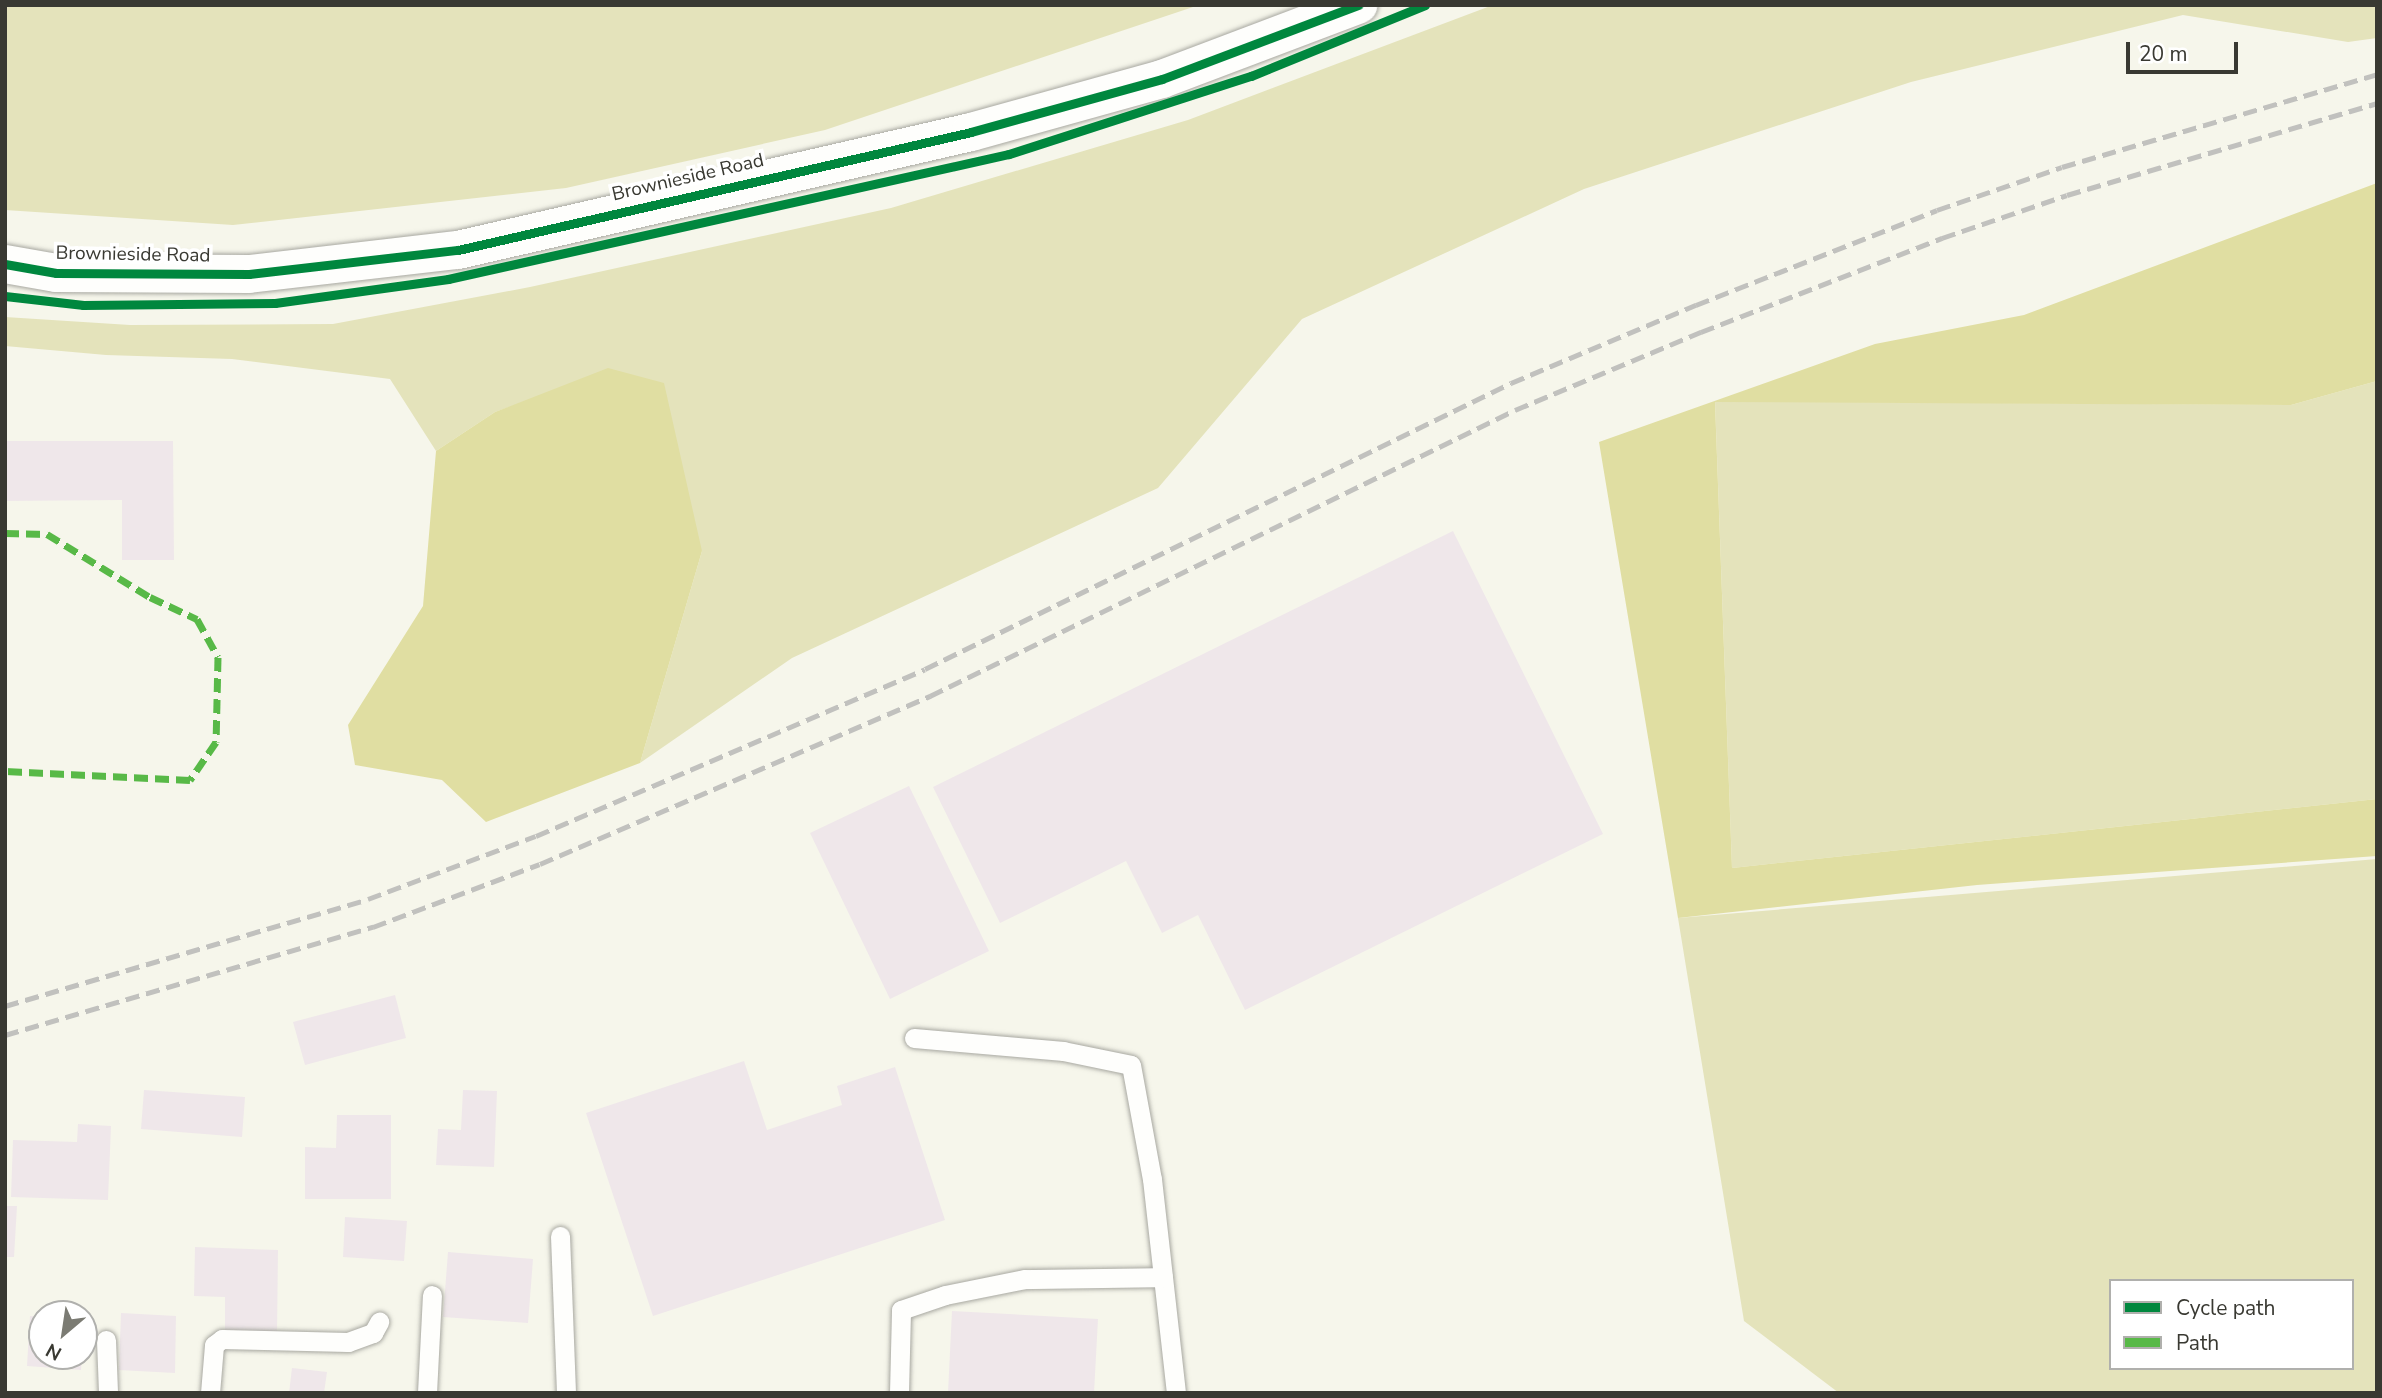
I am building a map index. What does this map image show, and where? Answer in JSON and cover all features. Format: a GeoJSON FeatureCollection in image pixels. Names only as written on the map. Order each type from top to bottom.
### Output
{"type":"FeatureCollection","features":[{"type":"Feature","properties":{"kind":"street","name":"Brownieside Road"},"geometry":{"type":"LineString","coordinates":[[5,264],[55,273],[249,274],[458,250],[971,132],[1162,79],[1358,5]]}},
{"type":"Feature","properties":{"kind":"lane"},"geometry":{"type":"LineString","coordinates":[[914,1038],[1063,1051],[1131,1065],[1152,1179],[1176,1393]]}},
{"type":"Feature","properties":{"kind":"lane"},"geometry":{"type":"LineString","coordinates":[[560,1236],[566,1393]]}},
{"type":"Feature","properties":{"kind":"lane"},"geometry":{"type":"LineString","coordinates":[[899,1393],[901,1310],[945,1295],[1025,1279],[1163,1277]]}},
{"type":"Feature","properties":{"kind":"lane"},"geometry":{"type":"LineString","coordinates":[[427,1393],[432,1295]]}},
{"type":"Feature","properties":{"kind":"lane"},"geometry":{"type":"LineString","coordinates":[[210,1393],[214,1345],[222,1339],[348,1342],[373,1333],[379,1322]]}},
{"type":"Feature","properties":{"kind":"lane"},"geometry":{"type":"LineString","coordinates":[[107,1340],[108,1393]]}},
{"type":"Feature","properties":{"kind":"green space"},"geometry":{"type":"Polygon","coordinates":[[[5,5],[1199,5],[825,130],[566,188],[233,225],[5,210],[5,5]]]}},
{"type":"Feature","properties":{"kind":"green space"},"geometry":{"type":"Polygon","coordinates":[[[1493,5],[2377,5],[2377,38],[2348,42],[2183,15],[1911,82],[1584,189],[1302,319],[1158,488],[792,658],[640,763],[702,551],[532,399],[495,412],[436,451],[390,379],[232,359],[106,355],[5,346],[5,317],[130,325],[333,324],[530,287],[891,208],[1188,120],[1493,5]]]}},
{"type":"Feature","properties":{"kind":"green space"},"geometry":{"type":"Polygon","coordinates":[[[2377,381],[2377,799],[1732,868],[1715,401],[2291,405],[2377,381]]]}},
{"type":"Feature","properties":{"kind":"green space"},"geometry":{"type":"Polygon","coordinates":[[[2377,859],[2377,1393],[1839,1393],[1744,1321],[1678,918],[2377,859]]]}},
{"type":"Feature","properties":{"kind":"shaded area"},"geometry":{"type":"Polygon","coordinates":[[[2377,183],[2377,381],[2291,405],[1715,402],[1732,868],[2377,799],[2377,856],[1977,885],[1678,918],[1599,442],[1875,344],[2024,315],[2377,183]]]}},
{"type":"Feature","properties":{"kind":"shaded area"},"geometry":{"type":"Polygon","coordinates":[[[608,368],[664,383],[702,551],[640,763],[486,822],[442,780],[355,765],[348,725],[423,606],[436,451],[495,412],[608,368]]]}},
{"type":"Feature","properties":{"kind":"building"},"geometry":{"type":"Polygon","coordinates":[[[5,441],[173,441],[174,560],[122,560],[122,500],[5,501],[5,441]]]}},
{"type":"Feature","properties":{"kind":"building"},"geometry":{"type":"Polygon","coordinates":[[[1453,531],[1603,834],[1245,1010],[1198,915],[1162,933],[1126,861],[1000,923],[933,787],[1453,531]]]}},
{"type":"Feature","properties":{"kind":"building"},"geometry":{"type":"Polygon","coordinates":[[[909,786],[989,951],[890,999],[810,833],[909,786]]]}},
{"type":"Feature","properties":{"kind":"building"},"geometry":{"type":"Polygon","coordinates":[[[395,995],[406,1038],[305,1065],[293,1022],[395,995]]]}},
{"type":"Feature","properties":{"kind":"building"},"geometry":{"type":"Polygon","coordinates":[[[744,1061],[767,1130],[842,1105],[837,1086],[895,1067],[945,1220],[653,1316],[586,1113],[744,1061]]]}},
{"type":"Feature","properties":{"kind":"building"},"geometry":{"type":"Polygon","coordinates":[[[144,1090],[245,1097],[242,1137],[141,1129],[144,1090]]]}},
{"type":"Feature","properties":{"kind":"building"},"geometry":{"type":"Polygon","coordinates":[[[463,1090],[497,1091],[494,1167],[436,1165],[438,1129],[461,1130],[463,1090]]]}},
{"type":"Feature","properties":{"kind":"building"},"geometry":{"type":"Polygon","coordinates":[[[337,1115],[391,1115],[391,1199],[305,1199],[305,1147],[336,1148],[337,1115]]]}},
{"type":"Feature","properties":{"kind":"building"},"geometry":{"type":"Polygon","coordinates":[[[78,1124],[111,1126],[108,1200],[11,1197],[13,1140],[77,1142],[78,1124]]]}},
{"type":"Feature","properties":{"kind":"building"},"geometry":{"type":"Polygon","coordinates":[[[5,1206],[17,1206],[14,1257],[5,1257],[5,1206]]]}},
{"type":"Feature","properties":{"kind":"building"},"geometry":{"type":"Polygon","coordinates":[[[345,1217],[407,1221],[404,1261],[343,1257],[345,1217]]]}},
{"type":"Feature","properties":{"kind":"building"},"geometry":{"type":"Polygon","coordinates":[[[195,1247],[278,1250],[277,1335],[225,1333],[225,1297],[194,1296],[195,1247]]]}},
{"type":"Feature","properties":{"kind":"building"},"geometry":{"type":"Polygon","coordinates":[[[448,1252],[533,1259],[528,1323],[443,1317],[448,1252]]]}},
{"type":"Feature","properties":{"kind":"building"},"geometry":{"type":"Polygon","coordinates":[[[952,1311],[1098,1319],[1094,1393],[948,1393],[952,1311]]]}},
{"type":"Feature","properties":{"kind":"building"},"geometry":{"type":"Polygon","coordinates":[[[121,1313],[176,1316],[175,1373],[119,1370],[121,1313]]]}},
{"type":"Feature","properties":{"kind":"building"},"geometry":{"type":"Polygon","coordinates":[[[292,1368],[327,1372],[324,1393],[289,1393],[292,1368]]]}},
{"type":"Feature","properties":{"kind":"railway"},"geometry":{"type":"LineString","coordinates":[[5,1006],[368,899],[536,836],[925,669],[1511,383],[1696,305],[1937,210],[2062,167],[2377,74]]}},
{"type":"Feature","properties":{"kind":"railway"},"geometry":{"type":"LineString","coordinates":[[5,1035],[373,927],[540,864],[930,696],[1515,410],[1701,332],[1942,238],[2067,195],[2377,103]]}},
{"type":"Feature","properties":{"kind":"marked path"},"geometry":{"type":"LineString","coordinates":[[5,533],[47,534],[150,597],[197,619],[218,657],[216,742],[190,780],[5,771]]}},
{"type":"Feature","properties":{"kind":"cycle path"},"geometry":{"type":"LineString","coordinates":[[5,264],[56,273],[249,274],[458,250],[971,132],[1162,79],[1358,5]]}},
{"type":"Feature","properties":{"kind":"cycle path"},"geometry":{"type":"LineString","coordinates":[[5,296],[83,305],[275,303],[448,279],[1009,154],[1251,76],[1425,5]]}}]}
